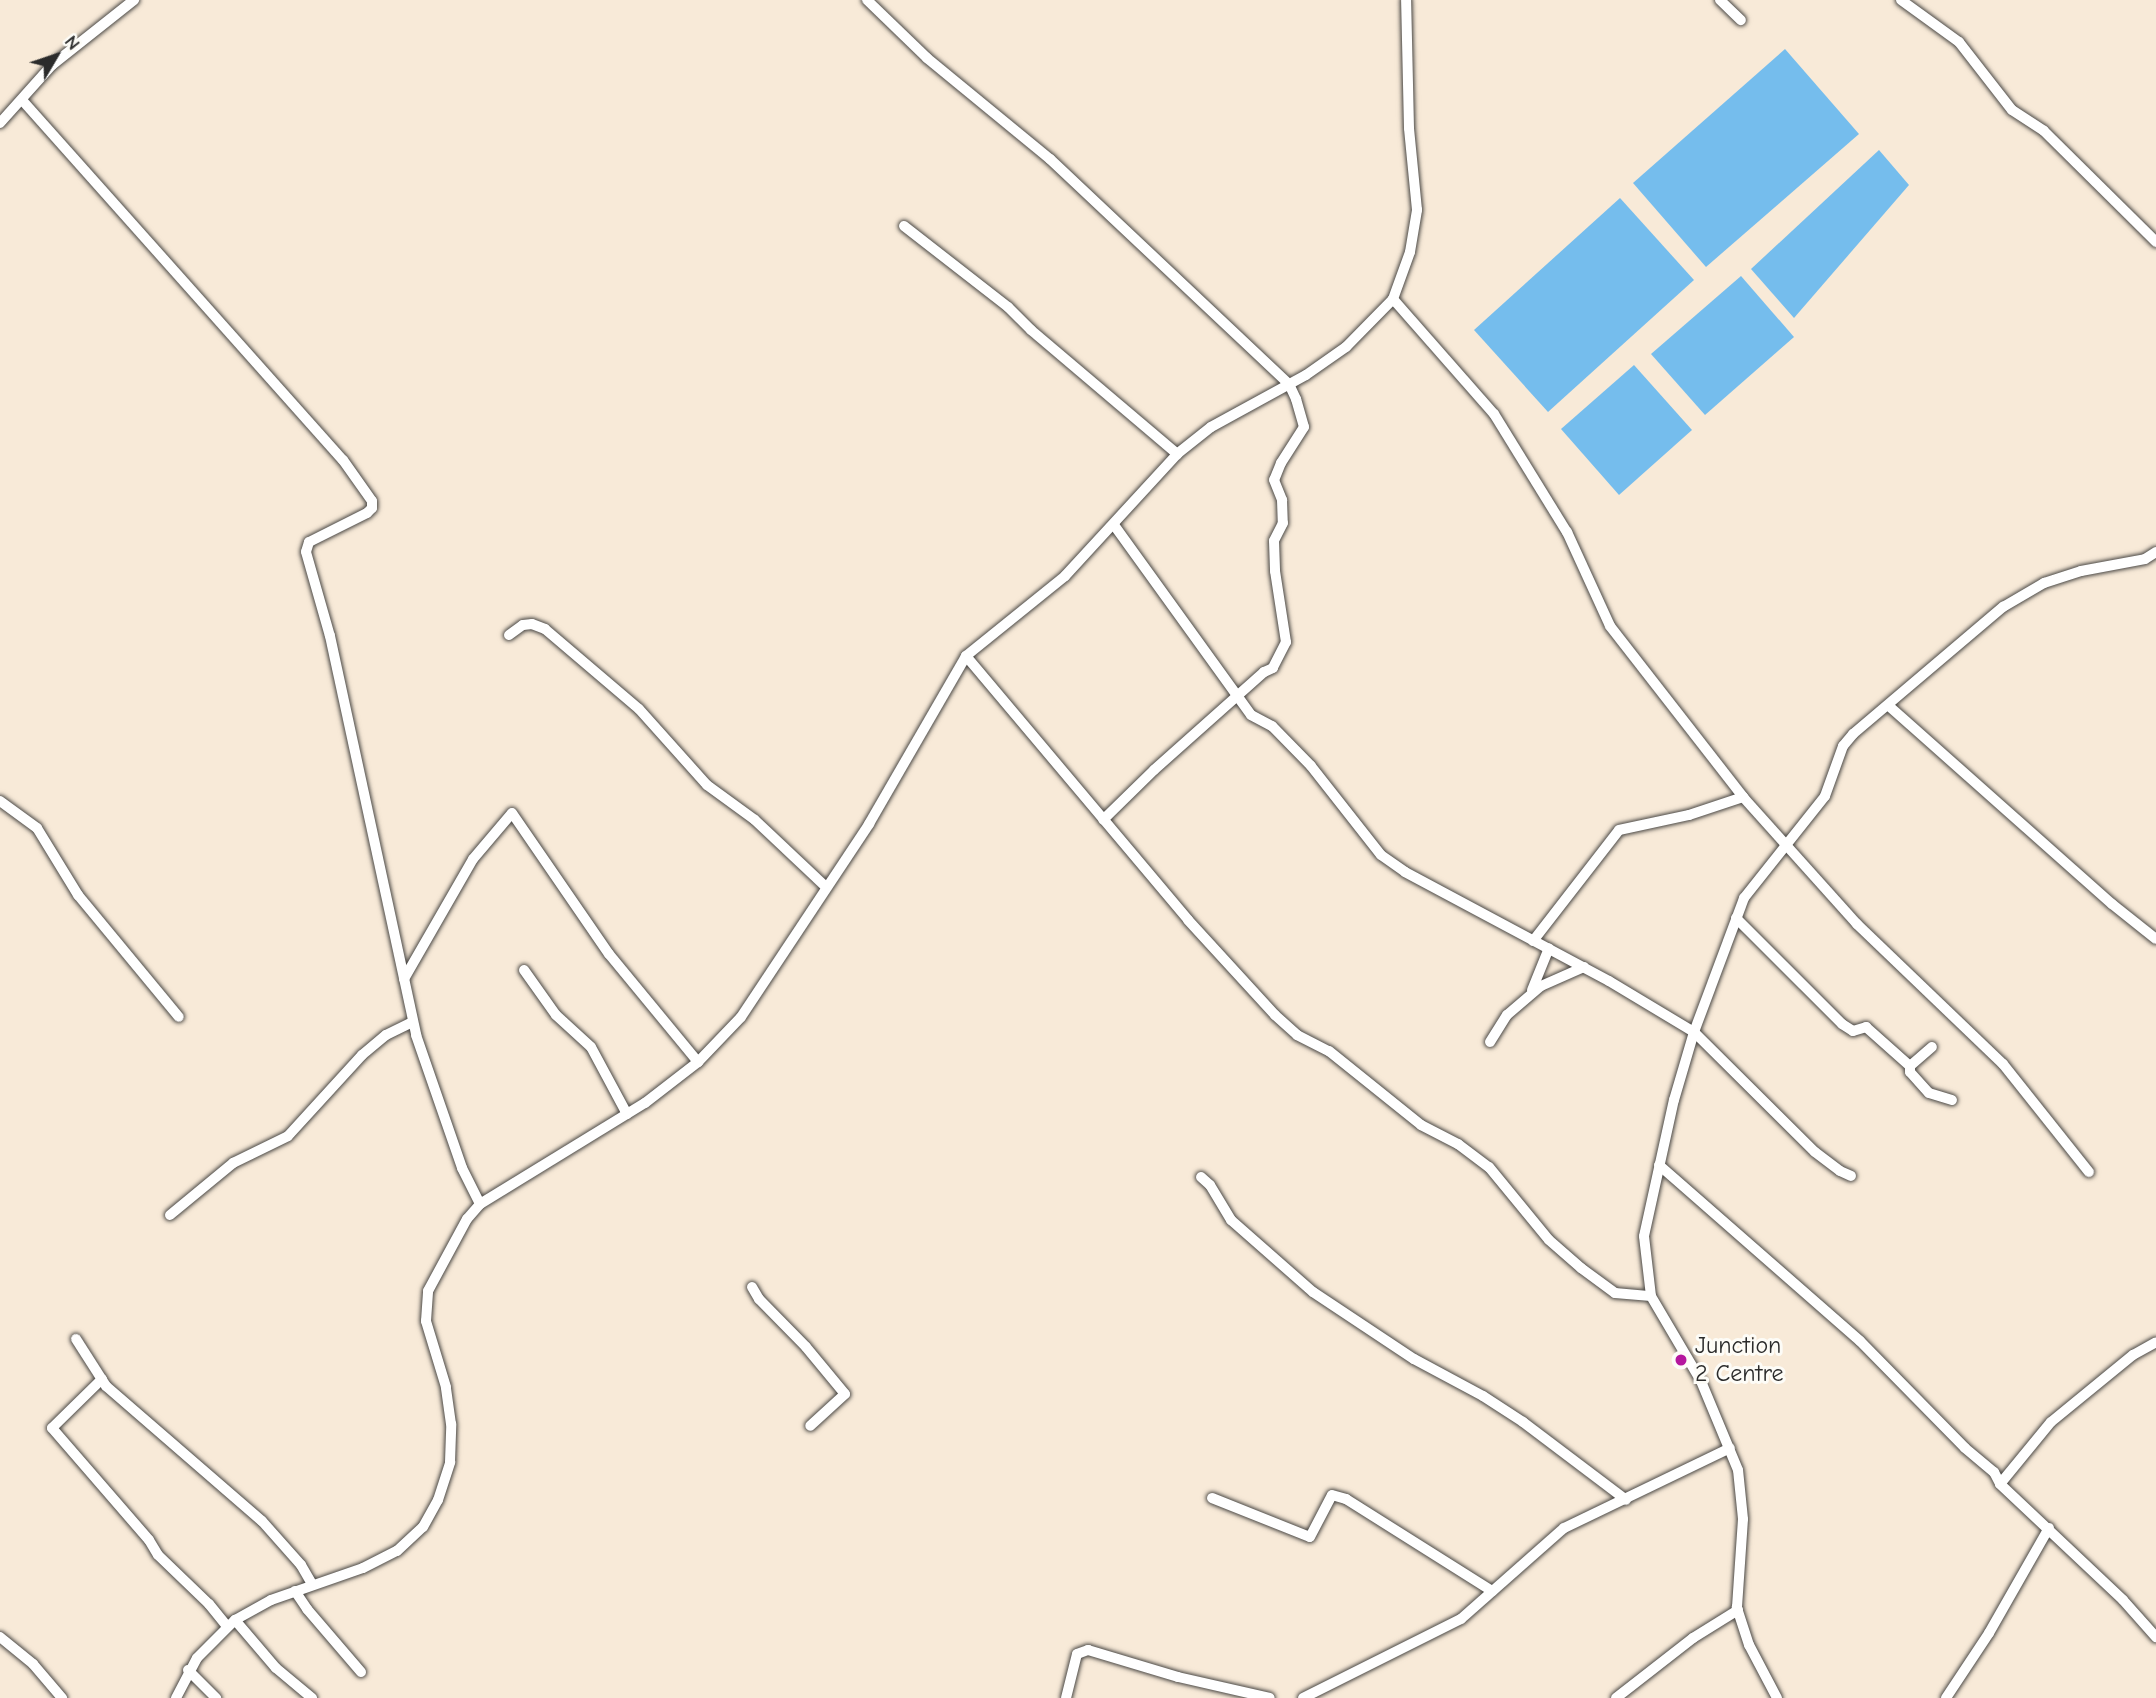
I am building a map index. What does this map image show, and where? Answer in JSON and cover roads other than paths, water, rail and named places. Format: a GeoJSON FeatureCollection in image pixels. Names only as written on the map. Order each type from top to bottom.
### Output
{"type":"FeatureCollection","features":[{"type":"Feature","properties":{"kind":"street"},"geometry":{"type":"LineString","coordinates":[[0,123],[52,65],[134,0]]}},
{"type":"Feature","properties":{"kind":"street"},"geometry":{"type":"LineString","coordinates":[[867,0],[927,58],[1050,159],[1289,384],[1304,427],[1281,463],[1274,480],[1282,500],[1283,523],[1274,541],[1275,570],[1286,642],[1273,668],[1154,770],[1103,820]]}},
{"type":"Feature","properties":{"kind":"street"},"geometry":{"type":"LineString","coordinates":[[176,1698],[188,1670],[231,1623],[295,1591],[363,1568],[397,1550],[423,1527],[438,1500],[450,1462],[451,1424],[446,1387],[426,1321],[428,1291],[454,1240],[480,1203],[627,1114],[698,1062],[741,1017],[825,886],[869,824],[966,656],[1065,576],[1177,454],[1211,427],[1289,384],[1346,347],[1393,299],[1410,252],[1417,210],[1409,128],[1406,0]]}},
{"type":"Feature","properties":{"kind":"street"},"geometry":{"type":"LineString","coordinates":[[1720,0],[1741,20]]}},
{"type":"Feature","properties":{"kind":"street"},"geometry":{"type":"LineString","coordinates":[[1901,0],[1959,43],[2012,110],[2044,131],[2156,242]]}},
{"type":"Feature","properties":{"kind":"street"},"geometry":{"type":"LineString","coordinates":[[22,100],[343,460],[372,501],[372,508],[367,513],[309,542],[306,547],[330,636],[374,851],[413,1022],[462,1168],[480,1203]]}},
{"type":"Feature","properties":{"kind":"street"},"geometry":{"type":"LineString","coordinates":[[904,226],[1008,307],[1031,330],[1177,454]]}},
{"type":"Feature","properties":{"kind":"street"},"geometry":{"type":"LineString","coordinates":[[1393,299],[1494,414],[1567,532],[1610,626],[1743,797],[1785,847],[1857,924],[2003,1065],[2089,1172]]}},
{"type":"Feature","properties":{"kind":"street"},"geometry":{"type":"LineString","coordinates":[[1114,525],[1251,715],[1272,726],[1311,766],[1350,819],[1389,862],[1584,967],[1694,1032],[1815,1152],[1840,1171],[1851,1175]]}},
{"type":"Feature","properties":{"kind":"street"},"geometry":{"type":"LineString","coordinates":[[1777,1698],[1749,1645],[1738,1610],[1738,1564],[1743,1520],[1738,1470],[1701,1381],[1651,1296],[1644,1236],[1659,1165],[1694,1032],[1744,898],[1825,796],[1843,746],[1853,734],[2003,607],[2034,589],[2081,571],[2144,559],[2156,552]]}},
{"type":"Feature","properties":{"kind":"street"},"geometry":{"type":"LineString","coordinates":[[509,635],[523,625],[532,624],[545,629],[639,709],[707,785],[755,820],[825,886]]}},
{"type":"Feature","properties":{"kind":"street"},"geometry":{"type":"LineString","coordinates":[[966,656],[1188,920],[1297,1035],[1329,1051],[1421,1125],[1458,1144],[1489,1167],[1549,1240],[1581,1268],[1615,1293],[1651,1296]]}},
{"type":"Feature","properties":{"kind":"street"},"geometry":{"type":"LineString","coordinates":[[1889,706],[2112,904],[2156,939]]}},
{"type":"Feature","properties":{"kind":"street"},"geometry":{"type":"LineString","coordinates":[[1533,941],[1619,830],[1689,815],[1743,797]]}},
{"type":"Feature","properties":{"kind":"street"},"geometry":{"type":"LineString","coordinates":[[0,801],[37,828],[78,895],[179,1017]]}},
{"type":"Feature","properties":{"kind":"street"},"geometry":{"type":"LineString","coordinates":[[404,979],[473,859],[512,813],[609,954],[698,1062]]}},
{"type":"Feature","properties":{"kind":"street"},"geometry":{"type":"LineString","coordinates":[[1736,918],[1842,1024],[1853,1031],[1866,1027],[1910,1066]]}},
{"type":"Feature","properties":{"kind":"street"},"geometry":{"type":"LineString","coordinates":[[1526,999],[1537,983],[1549,948]]}},
{"type":"Feature","properties":{"kind":"street"},"geometry":{"type":"LineString","coordinates":[[1490,1042],[1507,1015],[1541,986],[1584,967]]}},
{"type":"Feature","properties":{"kind":"street"},"geometry":{"type":"LineString","coordinates":[[524,970],[555,1015],[591,1047],[627,1114]]}},
{"type":"Feature","properties":{"kind":"street"},"geometry":{"type":"LineString","coordinates":[[170,1215],[233,1163],[288,1136],[362,1055],[386,1035],[413,1022]]}},
{"type":"Feature","properties":{"kind":"street"},"geometry":{"type":"LineString","coordinates":[[1932,1046],[1910,1066],[1910,1072],[1929,1093],[1952,1100]]}},
{"type":"Feature","properties":{"kind":"street"},"geometry":{"type":"LineString","coordinates":[[1659,1165],[1860,1341],[1965,1448],[1994,1472],[2000,1484],[2123,1600],[2156,1637]]}},
{"type":"Feature","properties":{"kind":"street"},"geometry":{"type":"LineString","coordinates":[[1201,1177],[1210,1185],[1231,1220],[1313,1292],[1414,1359],[1503,1409],[1626,1500]]}},
{"type":"Feature","properties":{"kind":"street"},"geometry":{"type":"LineString","coordinates":[[752,1287],[759,1299],[806,1347],[845,1394],[810,1426]]}},
{"type":"Feature","properties":{"kind":"street"},"geometry":{"type":"LineString","coordinates":[[76,1339],[106,1386],[186,1452],[262,1521],[301,1565],[312,1584]]}},
{"type":"Feature","properties":{"kind":"street"},"geometry":{"type":"LineString","coordinates":[[2000,1484],[2051,1422],[2133,1355],[2156,1342]]}},
{"type":"Feature","properties":{"kind":"street"},"geometry":{"type":"LineString","coordinates":[[102,1379],[52,1428],[124,1510],[158,1555],[276,1668],[312,1698]]}},
{"type":"Feature","properties":{"kind":"street"},"geometry":{"type":"LineString","coordinates":[[1303,1698],[1461,1619],[1564,1528],[1730,1448]]}},
{"type":"Feature","properties":{"kind":"street"},"geometry":{"type":"LineString","coordinates":[[1212,1498],[1310,1537],[1332,1495],[1346,1499],[1492,1591]]}},
{"type":"Feature","properties":{"kind":"street"},"geometry":{"type":"LineString","coordinates":[[1945,1698],[1989,1633],[2049,1528]]}},
{"type":"Feature","properties":{"kind":"street"},"geometry":{"type":"LineString","coordinates":[[295,1591],[361,1672]]}},
{"type":"Feature","properties":{"kind":"street"},"geometry":{"type":"LineString","coordinates":[[1616,1698],[1693,1638],[1738,1610]]}},
{"type":"Feature","properties":{"kind":"street"},"geometry":{"type":"LineString","coordinates":[[0,1637],[37,1669],[62,1698]]}},
{"type":"Feature","properties":{"kind":"street"},"geometry":{"type":"LineString","coordinates":[[1066,1698],[1077,1654],[1088,1650],[1178,1677],[1270,1698]]}},
{"type":"Feature","properties":{"kind":"street"},"geometry":{"type":"LineString","coordinates":[[188,1670],[216,1698]]}},
{"type":"Feature","properties":{"kind":"water"},"geometry":{"type":"Polygon","coordinates":[[[1785,49],[1859,134],[1706,267],[1633,183],[1785,49]]]}},
{"type":"Feature","properties":{"kind":"water"},"geometry":{"type":"Polygon","coordinates":[[[1879,150],[1909,185],[1794,318],[1751,269],[1879,150]]]}},
{"type":"Feature","properties":{"kind":"water"},"geometry":{"type":"Polygon","coordinates":[[[1620,198],[1694,280],[1548,412],[1474,330],[1620,198]]]}},
{"type":"Feature","properties":{"kind":"water"},"geometry":{"type":"Polygon","coordinates":[[[1741,276],[1794,337],[1705,415],[1651,354],[1741,276]]]}},
{"type":"Feature","properties":{"kind":"water"},"geometry":{"type":"Polygon","coordinates":[[[1634,365],[1692,430],[1619,495],[1561,429],[1634,365]]]}},
{"type":"Feature","properties":{"kind":"place","name":"Junction 2 Centre"},"geometry":{"type":"Point","coordinates":[1681,1360]}}]}
